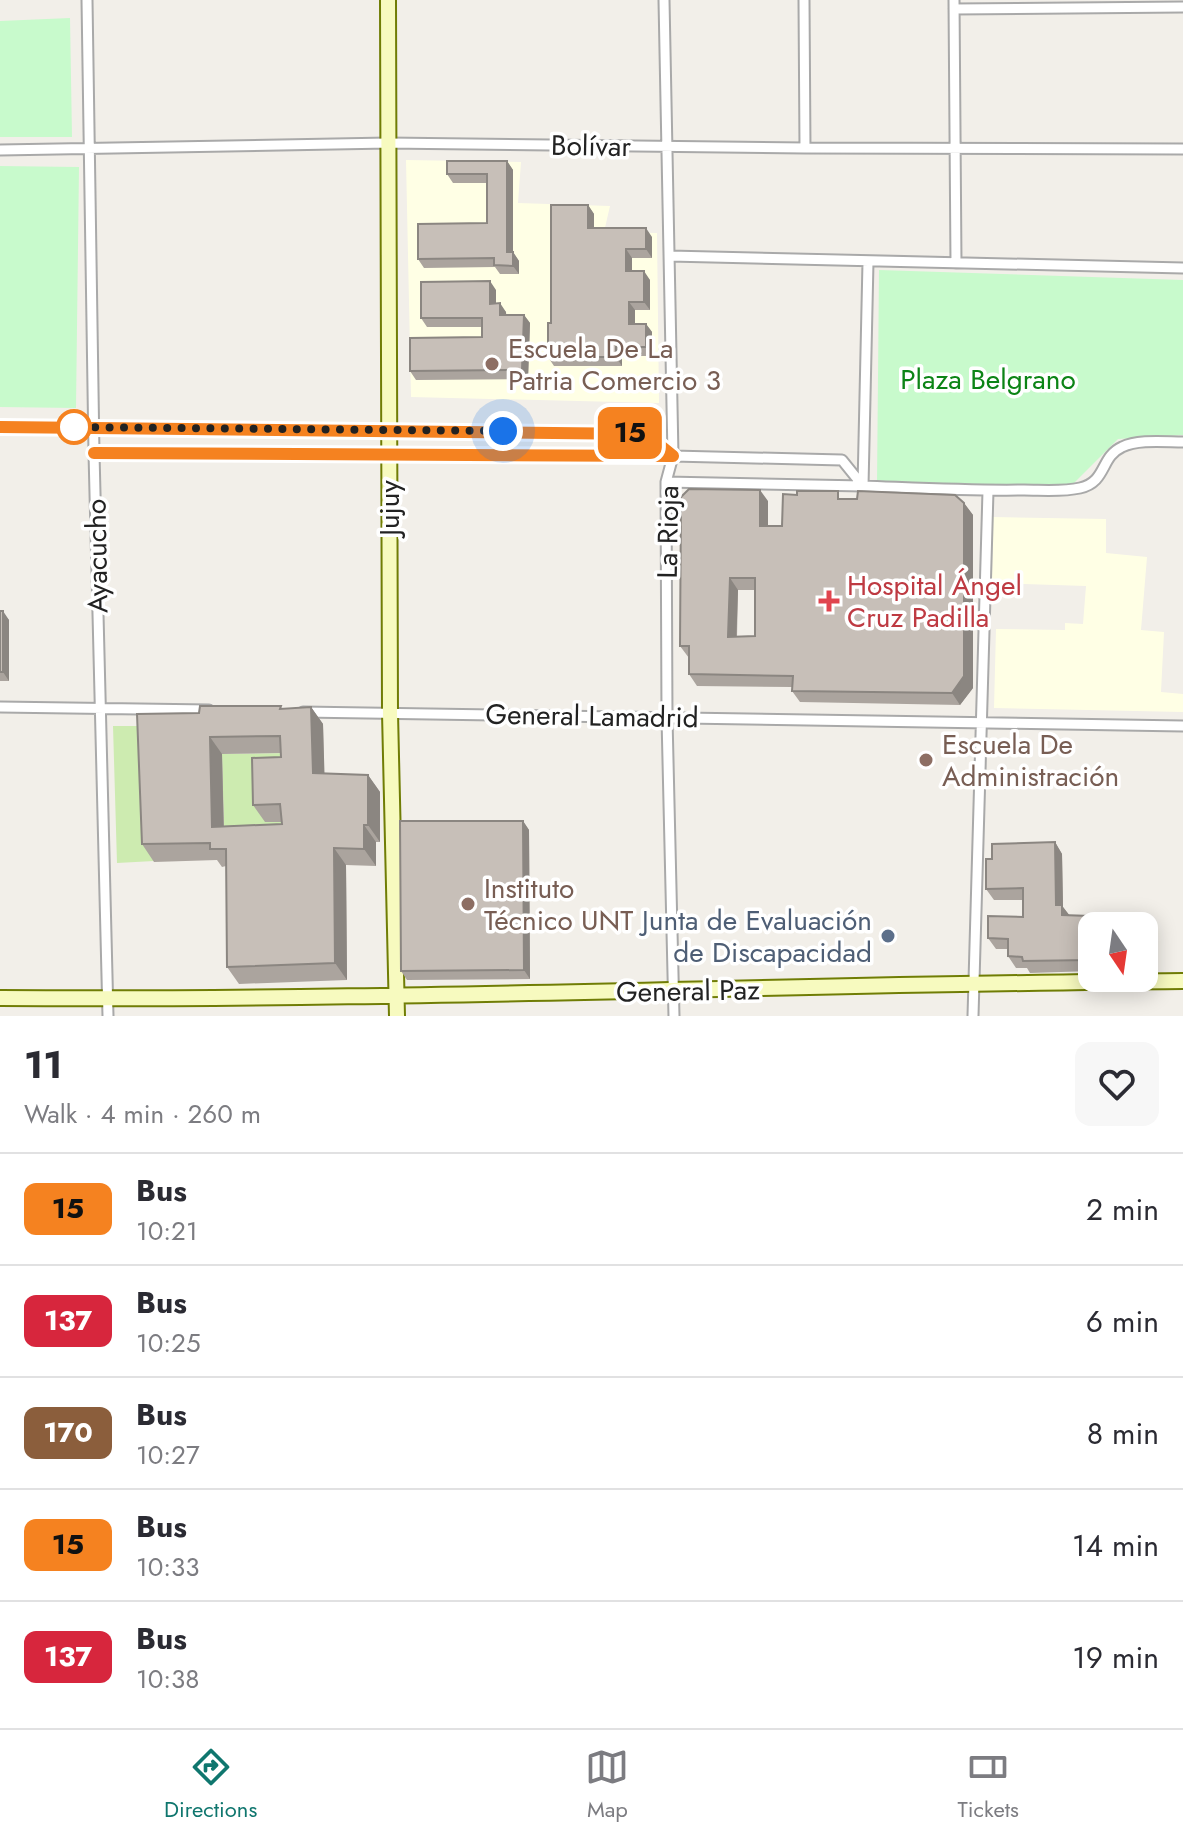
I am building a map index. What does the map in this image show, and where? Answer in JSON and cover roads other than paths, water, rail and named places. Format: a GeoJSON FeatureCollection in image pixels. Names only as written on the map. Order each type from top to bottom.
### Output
{"type":"FeatureCollection","features":[{"type":"Feature","properties":{"kind":"street","name":"Ayacucho"},"geometry":{"type":"LineString","coordinates":[[87,0],[108,1016]]}},
{"type":"Feature","properties":{"kind":"street","name":"Jujuy"},"geometry":{"type":"LineString","coordinates":[[388,0],[390,713],[397,1016]]}},
{"type":"Feature","properties":{"kind":"street","name":"La Rioja"},"geometry":{"type":"LineString","coordinates":[[664,0],[673,456],[666,482],[667,718],[674,1016]]}},
{"type":"Feature","properties":{"kind":"street"},"geometry":{"type":"LineString","coordinates":[[804,0],[805,148]]}},
{"type":"Feature","properties":{"kind":"street"},"geometry":{"type":"LineString","coordinates":[[956,263],[954,4],[1183,7]]}},
{"type":"Feature","properties":{"kind":"street","name":"Bolívar"},"geometry":{"type":"LineString","coordinates":[[0,150],[388,143],[1183,149]]}},
{"type":"Feature","properties":{"kind":"street"},"geometry":{"type":"LineString","coordinates":[[670,256],[1183,268]]}},
{"type":"Feature","properties":{"kind":"street"},"geometry":{"type":"LineString","coordinates":[[863,486],[868,262]]}},
{"type":"Feature","properties":{"kind":"street"},"geometry":{"type":"LineString","coordinates":[[0,427],[646,434],[673,456]]}},
{"type":"Feature","properties":{"kind":"street"},"geometry":{"type":"LineString","coordinates":[[666,482],[988,491],[1075,489],[1091,485],[1100,476],[1110,455],[1121,447],[1183,442]]}},
{"type":"Feature","properties":{"kind":"street"},"geometry":{"type":"LineString","coordinates":[[94,453],[673,456],[842,460],[863,486]]}},
{"type":"Feature","properties":{"kind":"street"},"geometry":{"type":"LineString","coordinates":[[973,1016],[988,491]]}},
{"type":"Feature","properties":{"kind":"street"},"geometry":{"type":"LineString","coordinates":[[0,707],[222,711]]}},
{"type":"Feature","properties":{"kind":"street","name":"General Lamadrid"},"geometry":{"type":"LineString","coordinates":[[299,712],[1183,726]]}},
{"type":"Feature","properties":{"kind":"street","name":"General Paz"},"geometry":{"type":"LineString","coordinates":[[0,998],[397,996],[1183,981]]}},
{"type":"Feature","properties":{"kind":"place","name":"Escuela De La Patria Comercio 3"},"geometry":{"type":"Point","coordinates":[492,364]}},
{"type":"Feature","properties":{"kind":"place","name":"Hospital Ángel Cruz Padilla"},"geometry":{"type":"Point","coordinates":[829,601]}},
{"type":"Feature","properties":{"kind":"place","name":"Escuela De Administración"},"geometry":{"type":"Point","coordinates":[926,760]}},
{"type":"Feature","properties":{"kind":"place","name":"Instituto Técnico UNT"},"geometry":{"type":"Point","coordinates":[468,904]}},
{"type":"Feature","properties":{"kind":"place","name":"Junta de Evaluación de Discapacidad"},"geometry":{"type":"Point","coordinates":[888,936]}},
{"type":"Feature","properties":{"kind":"park label","name":"Plaza Belgrano"},"geometry":{"type":"Point","coordinates":[988,379]}}]}
